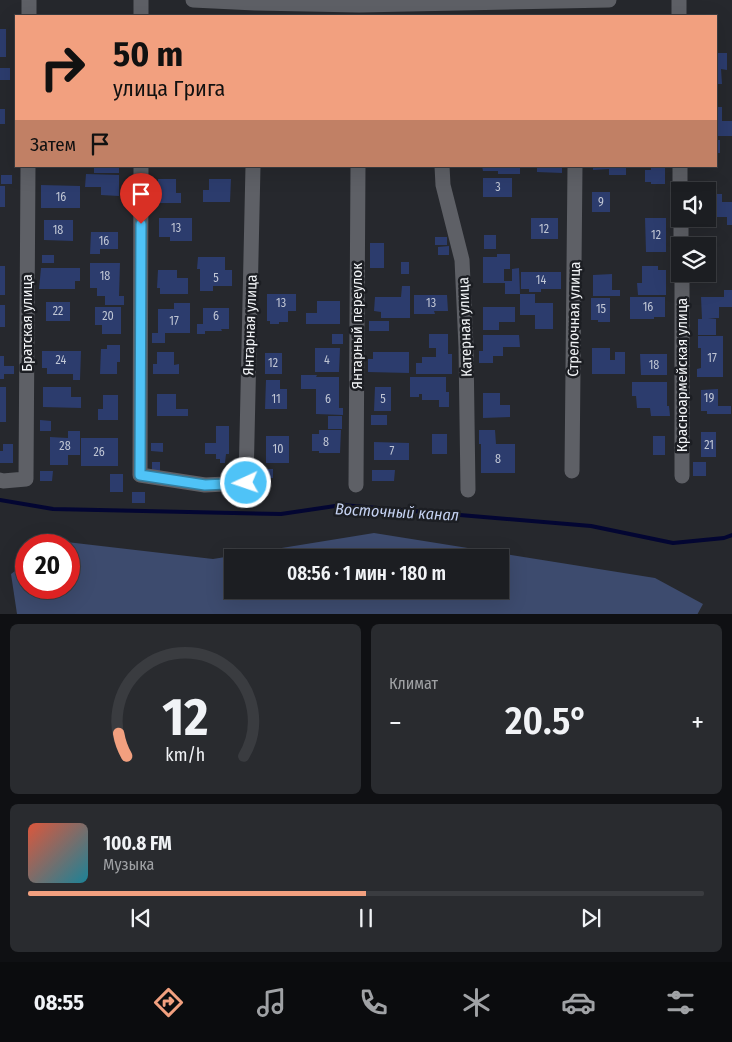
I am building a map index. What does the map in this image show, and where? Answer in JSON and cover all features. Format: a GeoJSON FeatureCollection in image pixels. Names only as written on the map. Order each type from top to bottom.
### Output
{"type":"FeatureCollection","features":[{"type":"Feature","properties":{"kind":"street"},"geometry":{"type":"LineString","coordinates":[[29,0],[29,15]]}},
{"type":"Feature","properties":{"kind":"street"},"geometry":{"type":"LineString","coordinates":[[141,0],[141,15]]}},
{"type":"Feature","properties":{"kind":"street"},"geometry":{"type":"LineString","coordinates":[[193,0],[255,10],[359,11],[570,9],[609,0]]}},
{"type":"Feature","properties":{"kind":"street"},"geometry":{"type":"LineString","coordinates":[[679,0],[679,15]]}},
{"type":"Feature","properties":{"kind":"street","name":"Братская улица"},"geometry":{"type":"LineString","coordinates":[[0,480],[26,479],[28,167]]}},
{"type":"Feature","properties":{"kind":"street","name":"Янтарная улица"},"geometry":{"type":"LineString","coordinates":[[141,167],[140,475],[205,485],[246,483],[253,167]]}},
{"type":"Feature","properties":{"kind":"street","name":"Янтарный переулок"},"geometry":{"type":"LineString","coordinates":[[356,485],[358,167]]}},
{"type":"Feature","properties":{"kind":"street","name":"Катерная улица"},"geometry":{"type":"LineString","coordinates":[[442,167],[443,185],[462,260],[466,346],[468,490]]}},
{"type":"Feature","properties":{"kind":"street","name":"Стрелочная улица"},"geometry":{"type":"LineString","coordinates":[[572,471],[575,167]]}},
{"type":"Feature","properties":{"kind":"street"},"geometry":{"type":"LineString","coordinates":[[680,167],[680,182]]}},
{"type":"Feature","properties":{"kind":"street","name":"Красноармейская улица"},"geometry":{"type":"LineString","coordinates":[[682,282],[682,476]]}},
{"type":"Feature","properties":{"kind":"shaded area"},"geometry":{"type":"Polygon","coordinates":[[[374,533],[474,549],[275,549],[374,533]]]}},
{"type":"Feature","properties":{"kind":"shaded area"},"geometry":{"type":"Polygon","coordinates":[[[80,544],[213,559],[224,557],[224,599],[509,599],[509,555],[655,578],[703,604],[698,614],[17,614],[11,574],[15,571],[15,599],[80,599],[80,544]]]}},
{"type":"Feature","properties":{"kind":"building"},"geometry":{"type":"Polygon","coordinates":[[[0,29],[6,29],[6,57],[0,57],[0,29]]]}},
{"type":"Feature","properties":{"kind":"building"},"geometry":{"type":"Polygon","coordinates":[[[717,53],[727,53],[727,70],[721,69],[722,84],[717,84],[717,53]]]}},
{"type":"Feature","properties":{"kind":"building"},"geometry":{"type":"Polygon","coordinates":[[[0,68],[10,68],[10,80],[0,80],[0,68]]]}},
{"type":"Feature","properties":{"kind":"building"},"geometry":{"type":"Polygon","coordinates":[[[717,107],[722,107],[722,121],[732,121],[732,136],[717,136],[717,107]]]}},
{"type":"Feature","properties":{"kind":"building"},"geometry":{"type":"Polygon","coordinates":[[[0,109],[5,109],[5,124],[0,124],[0,109]]]}},
{"type":"Feature","properties":{"kind":"building"},"geometry":{"type":"Polygon","coordinates":[[[717,140],[720,140],[720,153],[717,153],[717,140]]]}},
{"type":"Feature","properties":{"kind":"building"},"geometry":{"type":"Polygon","coordinates":[[[94,167],[119,167],[119,173],[94,173],[94,167]]]}},
{"type":"Feature","properties":{"kind":"building"},"geometry":{"type":"Polygon","coordinates":[[[482,167],[520,167],[520,174],[498,174],[498,171],[483,171],[482,167]]]}},
{"type":"Feature","properties":{"kind":"building"},"geometry":{"type":"Polygon","coordinates":[[[537,167],[562,167],[562,173],[537,172],[537,167]]]}},
{"type":"Feature","properties":{"kind":"building"},"geometry":{"type":"Polygon","coordinates":[[[593,167],[626,167],[626,175],[609,175],[609,169],[593,170],[593,167]]]}},
{"type":"Feature","properties":{"kind":"building"},"geometry":{"type":"Polygon","coordinates":[[[651,167],[665,167],[665,184],[645,182],[645,170],[651,170],[651,167]]]}},
{"type":"Feature","properties":{"kind":"building"},"geometry":{"type":"Polygon","coordinates":[[[86,174],[119,175],[119,196],[101,195],[101,187],[85,187],[86,174]]]}},
{"type":"Feature","properties":{"kind":"building"},"geometry":{"type":"Polygon","coordinates":[[[1,175],[12,175],[12,184],[1,184],[1,175]]]}},
{"type":"Feature","properties":{"kind":"building"},"geometry":{"type":"Polygon","coordinates":[[[483,178],[512,178],[512,197],[483,197],[483,178]]]}},
{"type":"Feature","properties":{"kind":"building"},"geometry":{"type":"Polygon","coordinates":[[[158,179],[176,179],[176,193],[181,193],[181,203],[158,203],[158,179]]]}},
{"type":"Feature","properties":{"kind":"building"},"geometry":{"type":"Polygon","coordinates":[[[209,179],[231,179],[230,202],[203,202],[203,190],[209,190],[209,179]]]}},
{"type":"Feature","properties":{"kind":"building"},"geometry":{"type":"Polygon","coordinates":[[[41,185],[80,186],[80,208],[41,208],[41,185]]]}},
{"type":"Feature","properties":{"kind":"building"},"geometry":{"type":"Polygon","coordinates":[[[0,186],[5,186],[5,207],[0,207],[0,186]]]}},
{"type":"Feature","properties":{"kind":"building"},"geometry":{"type":"Polygon","coordinates":[[[592,192],[610,192],[610,212],[592,212],[592,192]]]}},
{"type":"Feature","properties":{"kind":"building"},"geometry":{"type":"Polygon","coordinates":[[[716,194],[722,194],[722,202],[732,202],[732,225],[727,225],[727,217],[716,217],[716,194]]]}},
{"type":"Feature","properties":{"kind":"building"},"geometry":{"type":"Polygon","coordinates":[[[159,218],[192,218],[192,241],[170,241],[170,237],[159,237],[159,218]]]}},
{"type":"Feature","properties":{"kind":"building"},"geometry":{"type":"Polygon","coordinates":[[[531,218],[558,218],[558,239],[531,239],[531,218]]]}},
{"type":"Feature","properties":{"kind":"building"},"geometry":{"type":"Polygon","coordinates":[[[645,218],[666,218],[666,252],[646,252],[645,218]]]}},
{"type":"Feature","properties":{"kind":"building"},"geometry":{"type":"Polygon","coordinates":[[[44,220],[73,220],[73,241],[44,240],[44,220]]]}},
{"type":"Feature","properties":{"kind":"building"},"geometry":{"type":"Polygon","coordinates":[[[91,232],[118,232],[118,249],[100,249],[100,254],[90,254],[91,232]]]}},
{"type":"Feature","properties":{"kind":"building"},"geometry":{"type":"Polygon","coordinates":[[[484,235],[496,235],[496,249],[484,249],[484,235]]]}},
{"type":"Feature","properties":{"kind":"building"},"geometry":{"type":"Polygon","coordinates":[[[435,237],[447,237],[447,245],[435,245],[435,237]]]}},
{"type":"Feature","properties":{"kind":"building"},"geometry":{"type":"Polygon","coordinates":[[[370,243],[384,243],[384,268],[370,268],[370,243]]]}},
{"type":"Feature","properties":{"kind":"building"},"geometry":{"type":"Polygon","coordinates":[[[449,246],[449,255],[438,255],[438,247],[449,246]]]}},
{"type":"Feature","properties":{"kind":"building"},"geometry":{"type":"Polygon","coordinates":[[[497,254],[510,254],[510,269],[504,269],[504,281],[512,281],[512,269],[519,268],[520,294],[505,294],[505,283],[483,283],[483,257],[497,257],[497,254]]]}},
{"type":"Feature","properties":{"kind":"building"},"geometry":{"type":"Polygon","coordinates":[[[42,255],[54,255],[54,263],[42,263],[42,255]]]}},
{"type":"Feature","properties":{"kind":"building"},"geometry":{"type":"Polygon","coordinates":[[[198,257],[225,257],[225,270],[232,270],[232,286],[213,286],[213,291],[200,291],[200,269],[197,269],[198,257]]]}},
{"type":"Feature","properties":{"kind":"building"},"geometry":{"type":"Polygon","coordinates":[[[401,262],[409,262],[409,274],[401,274],[401,262]]]}},
{"type":"Feature","properties":{"kind":"building"},"geometry":{"type":"Polygon","coordinates":[[[90,263],[120,263],[119,296],[124,296],[124,305],[105,305],[105,296],[97,296],[97,288],[90,288],[90,263]]]}},
{"type":"Feature","properties":{"kind":"building"},"geometry":{"type":"Polygon","coordinates":[[[0,266],[5,266],[5,295],[0,295],[0,266]]]}},
{"type":"Feature","properties":{"kind":"building"},"geometry":{"type":"Polygon","coordinates":[[[642,266],[658,266],[658,270],[666,270],[666,295],[638,295],[637,283],[642,283],[642,266]]]}},
{"type":"Feature","properties":{"kind":"building"},"geometry":{"type":"Polygon","coordinates":[[[41,268],[80,268],[80,281],[75,281],[75,289],[39,289],[41,268]]]}},
{"type":"Feature","properties":{"kind":"building"},"geometry":{"type":"Polygon","coordinates":[[[158,270],[177,270],[177,278],[188,278],[188,294],[160,294],[160,288],[157,288],[158,270]]]}},
{"type":"Feature","properties":{"kind":"building"},"geometry":{"type":"Polygon","coordinates":[[[521,272],[561,272],[561,289],[541,289],[541,292],[529,292],[529,289],[521,289],[521,272]]]}},
{"type":"Feature","properties":{"kind":"building"},"geometry":{"type":"Polygon","coordinates":[[[612,274],[612,290],[620,290],[620,296],[593,296],[593,275],[612,274]]]}},
{"type":"Feature","properties":{"kind":"building"},"geometry":{"type":"Polygon","coordinates":[[[402,286],[410,286],[410,318],[381,318],[381,312],[374,311],[375,297],[401,297],[402,286]]]}},
{"type":"Feature","properties":{"kind":"building"},"geometry":{"type":"Polygon","coordinates":[[[724,290],[732,290],[732,307],[719,307],[719,318],[708,318],[716,319],[716,335],[698,335],[698,319],[702,319],[701,297],[724,297],[724,290]]]}},
{"type":"Feature","properties":{"kind":"building"},"geometry":{"type":"Polygon","coordinates":[[[267,294],[296,294],[296,311],[288,311],[288,322],[270,324],[270,321],[267,321],[267,294]]]}},
{"type":"Feature","properties":{"kind":"building"},"geometry":{"type":"Polygon","coordinates":[[[520,294],[535,294],[535,303],[553,303],[553,329],[535,329],[535,315],[520,315],[520,294]]]}},
{"type":"Feature","properties":{"kind":"building"},"geometry":{"type":"Polygon","coordinates":[[[414,295],[447,295],[448,311],[434,311],[435,314],[414,314],[414,295]]]}},
{"type":"Feature","properties":{"kind":"building"},"geometry":{"type":"Polygon","coordinates":[[[630,297],[665,297],[665,317],[630,319],[630,297]]]}},
{"type":"Feature","properties":{"kind":"building"},"geometry":{"type":"Polygon","coordinates":[[[591,298],[610,298],[610,322],[591,320],[591,298]]]}},
{"type":"Feature","properties":{"kind":"building"},"geometry":{"type":"Polygon","coordinates":[[[317,301],[340,301],[340,324],[306,324],[306,313],[317,313],[317,301]]]}},
{"type":"Feature","properties":{"kind":"building"},"geometry":{"type":"Polygon","coordinates":[[[46,302],[70,302],[70,321],[46,321],[46,302]]]}},
{"type":"Feature","properties":{"kind":"building"},"geometry":{"type":"Polygon","coordinates":[[[174,303],[190,303],[190,333],[165,333],[165,343],[152,343],[152,333],[158,333],[158,309],[174,309],[174,303]]]}},
{"type":"Feature","properties":{"kind":"building"},"geometry":{"type":"Polygon","coordinates":[[[0,305],[5,305],[5,327],[0,327],[0,305]]]}},
{"type":"Feature","properties":{"kind":"building"},"geometry":{"type":"Polygon","coordinates":[[[95,307],[121,307],[121,334],[102,334],[102,325],[95,325],[95,307]]]}},
{"type":"Feature","properties":{"kind":"building"},"geometry":{"type":"Polygon","coordinates":[[[483,307],[515,307],[515,322],[499,322],[499,330],[483,330],[483,307]]]}},
{"type":"Feature","properties":{"kind":"building"},"geometry":{"type":"Polygon","coordinates":[[[203,308],[229,308],[229,329],[205,331],[205,334],[197,334],[197,324],[203,324],[203,308]]]}},
{"type":"Feature","properties":{"kind":"building"},"geometry":{"type":"Polygon","coordinates":[[[369,321],[389,321],[389,331],[369,331],[369,321]]]}},
{"type":"Feature","properties":{"kind":"building"},"geometry":{"type":"Polygon","coordinates":[[[332,334],[343,334],[343,344],[332,344],[332,334]]]}},
{"type":"Feature","properties":{"kind":"building"},"geometry":{"type":"Polygon","coordinates":[[[429,334],[448,334],[448,354],[452,354],[452,374],[416,374],[416,363],[422,363],[422,357],[436,357],[436,348],[429,348],[429,334]]]}},
{"type":"Feature","properties":{"kind":"building"},"geometry":{"type":"Polygon","coordinates":[[[483,335],[519,335],[520,347],[503,347],[503,356],[493,356],[493,363],[479,363],[479,351],[483,351],[483,335]]]}},
{"type":"Feature","properties":{"kind":"building"},"geometry":{"type":"Polygon","coordinates":[[[698,336],[723,336],[723,377],[697,377],[697,369],[701,368],[701,348],[698,348],[698,336]]]}},
{"type":"Feature","properties":{"kind":"building"},"geometry":{"type":"Polygon","coordinates":[[[107,345],[120,345],[120,362],[117,362],[117,374],[100,374],[101,349],[107,349],[107,345]]]}},
{"type":"Feature","properties":{"kind":"building"},"geometry":{"type":"Polygon","coordinates":[[[315,348],[340,348],[339,372],[315,372],[315,348]]]}},
{"type":"Feature","properties":{"kind":"building"},"geometry":{"type":"Polygon","coordinates":[[[592,348],[610,348],[610,360],[615,360],[615,352],[625,352],[625,374],[592,374],[592,348]]]}},
{"type":"Feature","properties":{"kind":"building"},"geometry":{"type":"Polygon","coordinates":[[[42,351],[81,351],[80,380],[73,380],[73,374],[47,374],[47,368],[42,368],[42,351]]]}},
{"type":"Feature","properties":{"kind":"building"},"geometry":{"type":"Polygon","coordinates":[[[157,352],[174,352],[174,365],[179,364],[179,374],[153,374],[153,364],[157,364],[157,352]]]}},
{"type":"Feature","properties":{"kind":"building"},"geometry":{"type":"Polygon","coordinates":[[[373,352],[409,352],[409,373],[368,372],[368,359],[373,359],[373,352]]]}},
{"type":"Feature","properties":{"kind":"building"},"geometry":{"type":"Polygon","coordinates":[[[265,353],[282,353],[282,374],[265,374],[265,353]]]}},
{"type":"Feature","properties":{"kind":"building"},"geometry":{"type":"Polygon","coordinates":[[[640,354],[667,354],[667,375],[641,375],[640,354]]]}},
{"type":"Feature","properties":{"kind":"building"},"geometry":{"type":"Polygon","coordinates":[[[0,356],[4,356],[4,366],[14,366],[14,374],[4,374],[4,379],[0,379],[0,356]]]}},
{"type":"Feature","properties":{"kind":"building"},"geometry":{"type":"Polygon","coordinates":[[[301,375],[339,377],[339,408],[343,408],[343,415],[316,414],[316,389],[301,389],[301,375]]]}},
{"type":"Feature","properties":{"kind":"building"},"geometry":{"type":"Polygon","coordinates":[[[410,377],[446,377],[449,407],[439,407],[439,400],[422,400],[422,394],[419,394],[419,397],[410,397],[410,377]]]}},
{"type":"Feature","properties":{"kind":"building"},"geometry":{"type":"Polygon","coordinates":[[[266,380],[280,380],[280,389],[287,389],[287,409],[265,409],[266,380]]]}},
{"type":"Feature","properties":{"kind":"building"},"geometry":{"type":"Polygon","coordinates":[[[632,382],[667,382],[667,406],[669,406],[670,416],[651,416],[650,408],[637,408],[636,396],[632,396],[632,382]]]}},
{"type":"Feature","properties":{"kind":"building"},"geometry":{"type":"Polygon","coordinates":[[[0,387],[6,387],[6,422],[0,422],[0,387]]]}},
{"type":"Feature","properties":{"kind":"building"},"geometry":{"type":"Polygon","coordinates":[[[43,387],[71,387],[71,397],[81,397],[81,408],[43,407],[43,387]]]}},
{"type":"Feature","properties":{"kind":"building"},"geometry":{"type":"Polygon","coordinates":[[[375,387],[391,387],[391,411],[374,411],[375,387]]]}},
{"type":"Feature","properties":{"kind":"building"},"geometry":{"type":"Polygon","coordinates":[[[718,389],[718,406],[731,406],[731,414],[707,414],[707,411],[701,411],[701,390],[718,389]]]}},
{"type":"Feature","properties":{"kind":"building"},"geometry":{"type":"Polygon","coordinates":[[[483,393],[500,393],[500,405],[510,405],[510,417],[483,418],[483,393]]]}},
{"type":"Feature","properties":{"kind":"building"},"geometry":{"type":"Polygon","coordinates":[[[157,394],[176,394],[176,409],[188,409],[188,416],[157,416],[157,394]]]}},
{"type":"Feature","properties":{"kind":"building"},"geometry":{"type":"Polygon","coordinates":[[[103,395],[118,395],[118,420],[98,420],[98,409],[103,409],[103,395]]]}},
{"type":"Feature","properties":{"kind":"building"},"geometry":{"type":"Polygon","coordinates":[[[371,415],[387,415],[387,425],[371,425],[371,415]]]}},
{"type":"Feature","properties":{"kind":"building"},"geometry":{"type":"Polygon","coordinates":[[[328,416],[342,416],[342,429],[328,429],[328,416]]]}},
{"type":"Feature","properties":{"kind":"building"},"geometry":{"type":"Polygon","coordinates":[[[40,420],[51,421],[51,431],[40,431],[40,420]]]}},
{"type":"Feature","properties":{"kind":"building"},"geometry":{"type":"Polygon","coordinates":[[[216,426],[229,426],[229,454],[226,454],[225,463],[220,463],[220,459],[216,459],[216,454],[205,454],[205,443],[216,443],[216,426]]]}},
{"type":"Feature","properties":{"kind":"building"},"geometry":{"type":"Polygon","coordinates":[[[319,430],[341,430],[340,453],[312,451],[312,434],[319,434],[319,430]]]}},
{"type":"Feature","properties":{"kind":"building"},"geometry":{"type":"Polygon","coordinates":[[[479,430],[495,430],[496,444],[515,444],[515,473],[481,473],[479,430]]]}},
{"type":"Feature","properties":{"kind":"building"},"geometry":{"type":"Polygon","coordinates":[[[68,431],[80,431],[80,455],[68,455],[68,465],[50,465],[50,437],[68,438],[68,431]]]}},
{"type":"Feature","properties":{"kind":"building"},"geometry":{"type":"Polygon","coordinates":[[[701,432],[716,432],[716,457],[701,457],[701,432]]]}},
{"type":"Feature","properties":{"kind":"building"},"geometry":{"type":"Polygon","coordinates":[[[432,434],[447,434],[447,454],[432,454],[432,434]]]}},
{"type":"Feature","properties":{"kind":"building"},"geometry":{"type":"Polygon","coordinates":[[[266,436],[289,436],[289,463],[266,463],[266,436]]]}},
{"type":"Feature","properties":{"kind":"building"},"geometry":{"type":"Polygon","coordinates":[[[653,436],[665,436],[665,455],[653,455],[653,436]]]}},
{"type":"Feature","properties":{"kind":"building"},"geometry":{"type":"Polygon","coordinates":[[[81,438],[118,438],[118,466],[81,466],[81,438]]]}},
{"type":"Feature","properties":{"kind":"building"},"geometry":{"type":"Polygon","coordinates":[[[374,442],[409,443],[409,460],[374,460],[374,442]]]}},
{"type":"Feature","properties":{"kind":"building"},"geometry":{"type":"Polygon","coordinates":[[[151,443],[163,443],[163,452],[151,451],[151,443]]]}},
{"type":"Feature","properties":{"kind":"building"},"geometry":{"type":"Polygon","coordinates":[[[3,444],[13,444],[13,463],[0,463],[0,451],[3,451],[3,444]]]}},
{"type":"Feature","properties":{"kind":"building"},"geometry":{"type":"Polygon","coordinates":[[[152,462],[160,462],[160,472],[152,472],[152,462]]]}},
{"type":"Feature","properties":{"kind":"building"},"geometry":{"type":"Polygon","coordinates":[[[693,462],[706,462],[706,476],[693,476],[693,462]]]}},
{"type":"Feature","properties":{"kind":"building"},"geometry":{"type":"Polygon","coordinates":[[[261,469],[273,469],[273,478],[261,478],[261,469]]]}},
{"type":"Feature","properties":{"kind":"building"},"geometry":{"type":"Polygon","coordinates":[[[372,470],[395,470],[394,481],[372,481],[372,470]]]}},
{"type":"Feature","properties":{"kind":"building"},"geometry":{"type":"Polygon","coordinates":[[[40,471],[53,471],[52,481],[40,481],[40,471]]]}},
{"type":"Feature","properties":{"kind":"building"},"geometry":{"type":"Polygon","coordinates":[[[110,474],[123,474],[123,492],[110,492],[110,474]]]}},
{"type":"Feature","properties":{"kind":"building"},"geometry":{"type":"Polygon","coordinates":[[[132,492],[145,492],[145,503],[132,503],[132,492]]]}},
{"type":"Feature","properties":{"kind":"waterway","name":"Восточный канал"},"geometry":{"type":"LineString","coordinates":[[0,500],[53,509],[281,514],[342,505],[591,526],[673,543],[724,538],[732,535]]}},
{"type":"Feature","properties":{"kind":"route"},"geometry":{"type":"LineString","coordinates":[[141,224],[140,475],[205,485],[246,483]]}}]}
